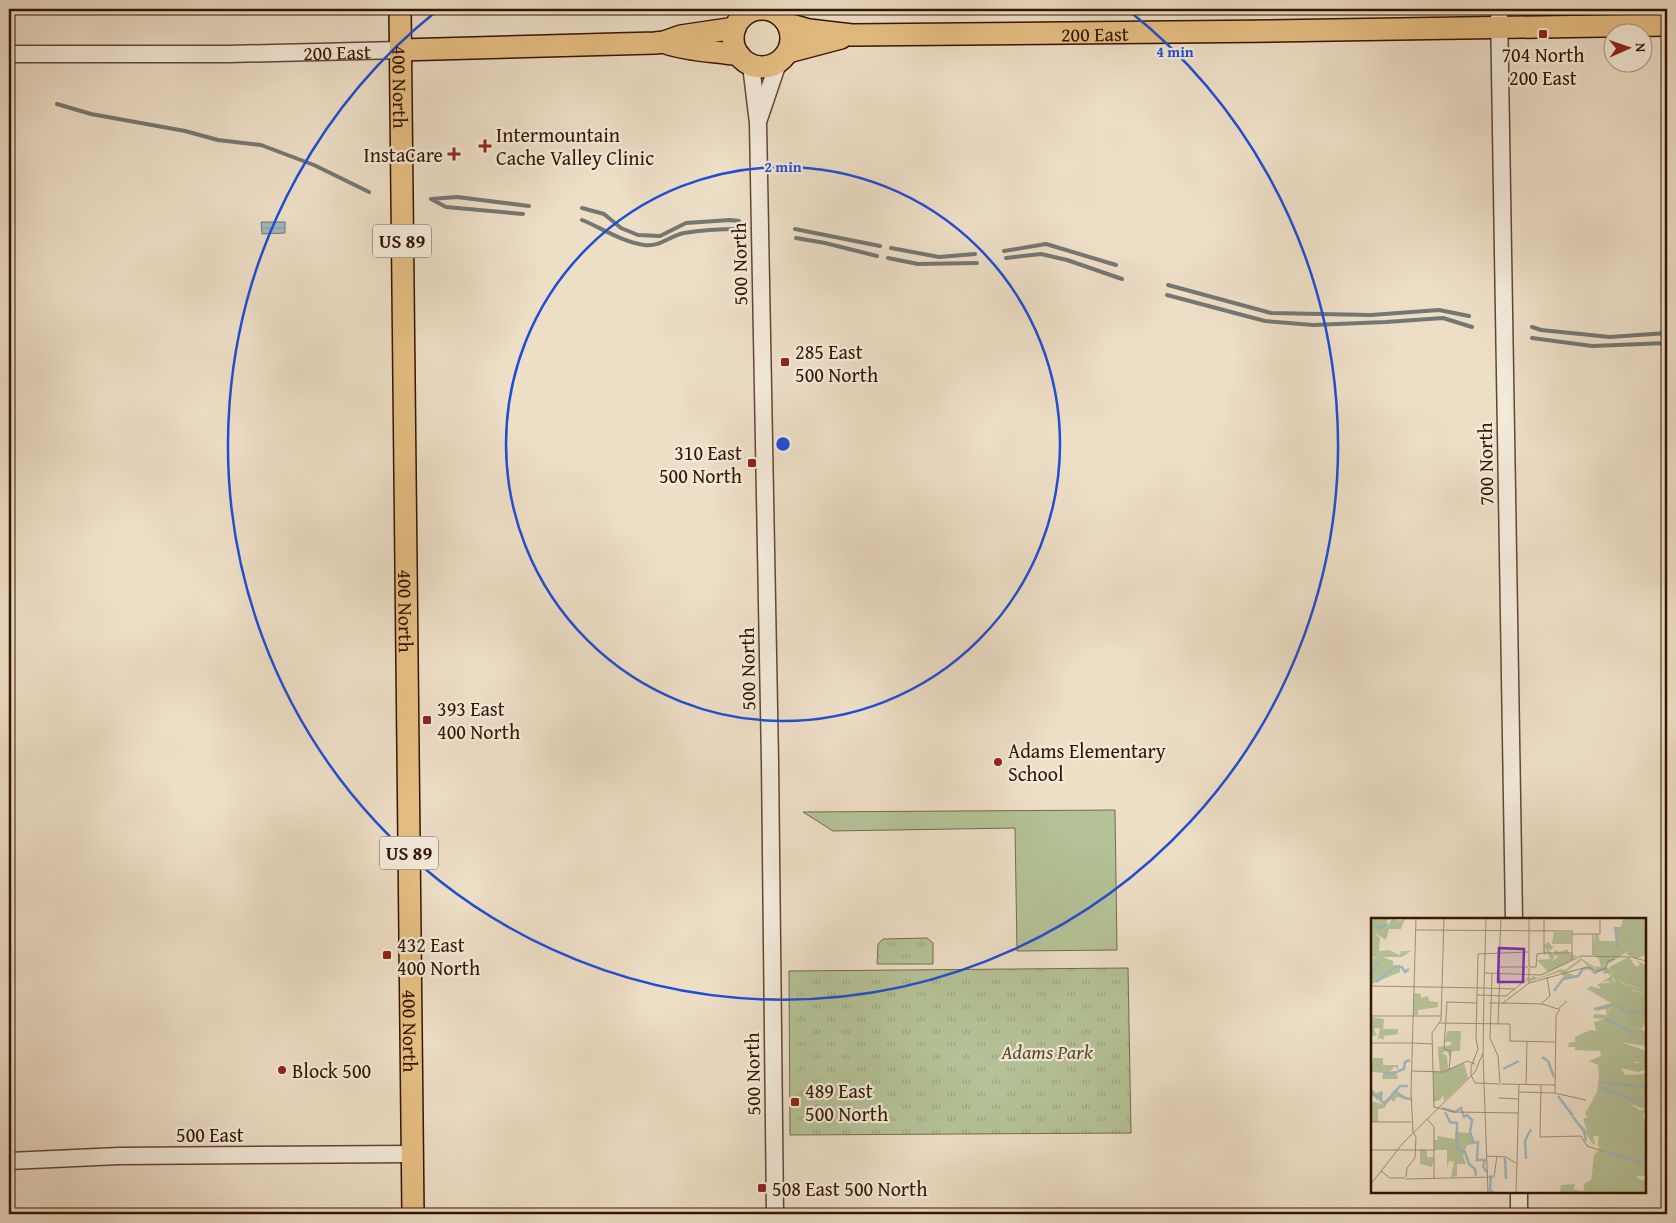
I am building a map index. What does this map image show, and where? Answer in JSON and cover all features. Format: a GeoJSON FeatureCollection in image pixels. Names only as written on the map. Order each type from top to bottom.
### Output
{"type":"FeatureCollection","features":[{"type":"Feature","properties":{"kind":"main road","name":"400 North"},"geometry":{"type":"LineString","coordinates":[[400,9],[413,1214]]}},
{"type":"Feature","properties":{"kind":"main road"},"geometry":{"type":"LineString","coordinates":[[765,9],[783,16],[791,33],[791,43],[783,57],[764,67],[745,60],[735,47],[733,38],[743,17],[755,10],[765,9]]}},
{"type":"Feature","properties":{"kind":"main road","name":"200 East"},"geometry":{"type":"LineString","coordinates":[[783,16],[809,30],[852,35],[1141,33],[1324,29],[1499,18],[1667,25]]}},
{"type":"Feature","properties":{"kind":"main road","name":"200 East"},"geometry":{"type":"LineString","coordinates":[[400,50],[664,42],[743,17]]}},
{"type":"Feature","properties":{"kind":"main road","name":"200 East"},"geometry":{"type":"LineString","coordinates":[[783,57],[852,35]]}},
{"type":"Feature","properties":{"kind":"main road","name":"200 East"},"geometry":{"type":"LineString","coordinates":[[664,42],[680,48],[715,51],[745,60]]}},
{"type":"Feature","properties":{"kind":"street","name":"700 North"},"geometry":{"type":"LineString","coordinates":[[1499,18],[1514,918]]}},
{"type":"Feature","properties":{"kind":"street","name":"200 East"},"geometry":{"type":"LineString","coordinates":[[9,54],[229,54],[400,50]]}},
{"type":"Feature","properties":{"kind":"street","name":"500 North"},"geometry":{"type":"LineString","coordinates":[[758,123],[783,57]]}},
{"type":"Feature","properties":{"kind":"street","name":"500 North"},"geometry":{"type":"LineString","coordinates":[[745,60],[758,123],[770,752],[775,1214]]}},
{"type":"Feature","properties":{"kind":"street","name":"500 East"},"geometry":{"type":"LineString","coordinates":[[9,1161],[120,1156],[412,1154]]}},
{"type":"Feature","properties":{"kind":"street"},"geometry":{"type":"LineString","coordinates":[[1519,1193],[1519,1214]]}},
{"type":"Feature","properties":{"kind":"green space"},"geometry":{"type":"Polygon","coordinates":[[[1115,810],[1117,950],[1017,951],[1015,828],[833,831],[803,812],[1115,810]]]}},
{"type":"Feature","properties":{"kind":"green space"},"geometry":{"type":"Polygon","coordinates":[[[927,938],[933,943],[933,964],[877,964],[878,944],[883,939],[927,938]]]}},
{"type":"Feature","properties":{"kind":"green space","name":"Adams Park"},"geometry":{"type":"Polygon","coordinates":[[[1128,968],[1131,1133],[790,1135],[789,971],[1128,968]]]}},
{"type":"Feature","properties":{"kind":"water"},"geometry":{"type":"Polygon","coordinates":[[[261,222],[285,222],[285,233],[262,234],[261,222]]]}},
{"type":"Feature","properties":{"kind":"waterway"},"geometry":{"type":"LineString","coordinates":[[57,104],[91,114],[185,131],[218,140],[261,145],[314,165],[369,192]]}},
{"type":"Feature","properties":{"kind":"waterway"},"geometry":{"type":"LineString","coordinates":[[431,199],[457,197],[529,206]]}},
{"type":"Feature","properties":{"kind":"waterway"},"geometry":{"type":"LineString","coordinates":[[431,199],[446,207],[523,214]]}},
{"type":"Feature","properties":{"kind":"waterway"},"geometry":{"type":"LineString","coordinates":[[582,208],[604,214],[621,228],[638,235],[660,236],[686,223],[739,221]]}},
{"type":"Feature","properties":{"kind":"waterway"},"geometry":{"type":"LineString","coordinates":[[582,220],[620,238],[644,245],[660,243],[684,233],[739,229]]}},
{"type":"Feature","properties":{"kind":"waterway"},"geometry":{"type":"LineString","coordinates":[[795,229],[880,246]]}},
{"type":"Feature","properties":{"kind":"waterway"},"geometry":{"type":"LineString","coordinates":[[796,238],[877,256]]}},
{"type":"Feature","properties":{"kind":"waterway"},"geometry":{"type":"LineString","coordinates":[[1004,251],[1046,244],[1116,265]]}},
{"type":"Feature","properties":{"kind":"waterway"},"geometry":{"type":"LineString","coordinates":[[891,248],[939,257],[975,254]]}},
{"type":"Feature","properties":{"kind":"waterway"},"geometry":{"type":"LineString","coordinates":[[1006,258],[1041,254],[1067,260],[1122,279]]}},
{"type":"Feature","properties":{"kind":"waterway"},"geometry":{"type":"LineString","coordinates":[[888,258],[918,264],[977,263]]}},
{"type":"Feature","properties":{"kind":"waterway"},"geometry":{"type":"LineString","coordinates":[[1168,285],[1271,313],[1371,315],[1439,310],[1469,316]]}},
{"type":"Feature","properties":{"kind":"waterway"},"geometry":{"type":"LineString","coordinates":[[1167,295],[1265,321],[1313,325],[1443,318],[1472,327]]}},
{"type":"Feature","properties":{"kind":"waterway"},"geometry":{"type":"LineString","coordinates":[[1532,327],[1541,330],[1610,337],[1667,333]]}},
{"type":"Feature","properties":{"kind":"waterway"},"geometry":{"type":"LineString","coordinates":[[1532,338],[1592,346],[1667,343]]}},
{"type":"Feature","properties":{"kind":"place","name":"704 North 200 East"},"geometry":{"type":"Point","coordinates":[1543,34]}},
{"type":"Feature","properties":{"kind":"place","name":"Intermountain Cache Valley Clinic"},"geometry":{"type":"Point","coordinates":[485,146]}},
{"type":"Feature","properties":{"kind":"place","name":"InstaCare"},"geometry":{"type":"Point","coordinates":[454,154]}},
{"type":"Feature","properties":{"kind":"place","name":"285 East 500 North"},"geometry":{"type":"Point","coordinates":[785,362]}},
{"type":"Feature","properties":{"kind":"place","name":"310 East 500 North"},"geometry":{"type":"Point","coordinates":[752,463]}},
{"type":"Feature","properties":{"kind":"place","name":"393 East 400 North"},"geometry":{"type":"Point","coordinates":[427,720]}},
{"type":"Feature","properties":{"kind":"place","name":"Adams Elementary School"},"geometry":{"type":"Point","coordinates":[998,762]}},
{"type":"Feature","properties":{"kind":"place","name":"432 East 400 North"},"geometry":{"type":"Point","coordinates":[387,955]}},
{"type":"Feature","properties":{"kind":"place","name":"Block 500"},"geometry":{"type":"Point","coordinates":[282,1070]}},
{"type":"Feature","properties":{"kind":"place","name":"489 East 500 North"},"geometry":{"type":"Point","coordinates":[795,1102]}},
{"type":"Feature","properties":{"kind":"place","name":"508 East 500 North"},"geometry":{"type":"Point","coordinates":[762,1188]}}]}
